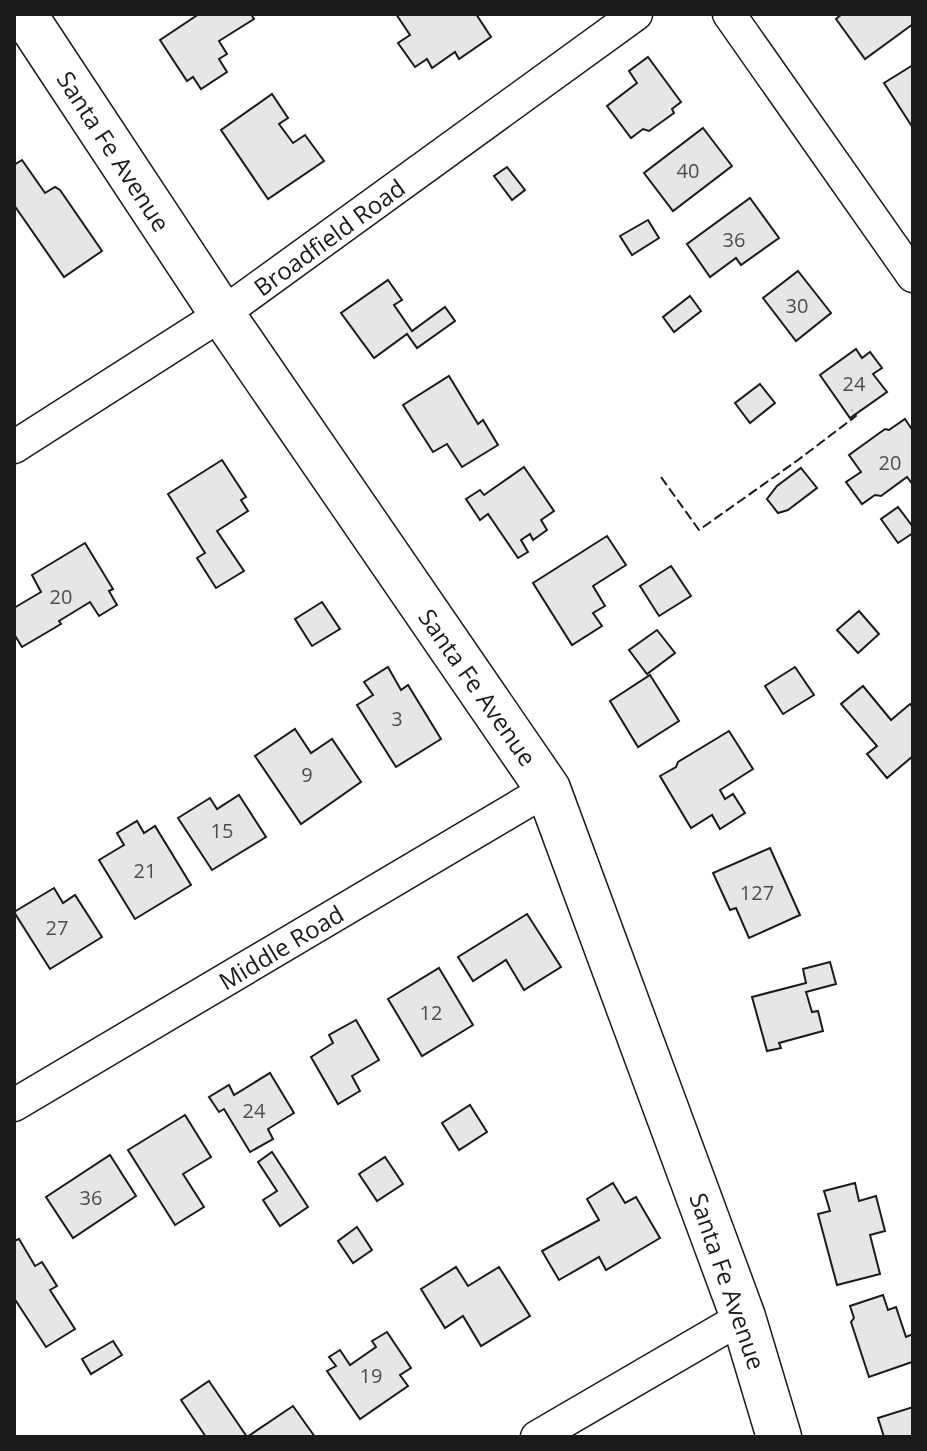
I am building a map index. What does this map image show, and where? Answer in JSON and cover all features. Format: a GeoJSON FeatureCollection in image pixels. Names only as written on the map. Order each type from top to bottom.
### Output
{"type":"FeatureCollection","features":[{"type":"Feature","properties":{"kind":"main road","name":"Santa Fe Avenue"},"geometry":{"type":"LineString","coordinates":[[24,14],[222,314],[548,789],[743,1317],[779,1437]]}},
{"type":"Feature","properties":{"kind":"street","name":"Broadfield Road"},"geometry":{"type":"LineString","coordinates":[[14,447],[222,314],[636,14]]}},
{"type":"Feature","properties":{"kind":"street"},"geometry":{"type":"LineString","coordinates":[[729,14],[913,276]]}},
{"type":"Feature","properties":{"kind":"street","name":"Middle Road"},"geometry":{"type":"LineString","coordinates":[[14,1105],[548,789]]}},
{"type":"Feature","properties":{"kind":"street"},"geometry":{"type":"LineString","coordinates":[[537,1437],[743,1317]]}},
{"type":"Feature","properties":{"kind":"building"},"geometry":{"type":"Polygon","coordinates":[[[199,14],[251,14],[254,19],[219,41],[227,54],[219,59],[227,72],[201,89],[193,77],[187,81],[160,40],[199,14]]]}},
{"type":"Feature","properties":{"kind":"building"},"geometry":{"type":"Polygon","coordinates":[[[396,14],[476,14],[491,37],[459,59],[455,52],[432,68],[427,59],[415,67],[398,43],[410,35],[396,14]]]}},
{"type":"Feature","properties":{"kind":"building"},"geometry":{"type":"Polygon","coordinates":[[[842,14],[913,14],[913,24],[865,59],[836,19],[842,14]]]}},
{"type":"Feature","properties":{"kind":"building"},"geometry":{"type":"Polygon","coordinates":[[[648,57],[681,102],[672,109],[674,113],[649,131],[643,129],[631,138],[607,106],[637,83],[629,71],[648,57]]]}},
{"type":"Feature","properties":{"kind":"building"},"geometry":{"type":"Polygon","coordinates":[[[913,65],[913,123],[911,125],[884,83],[913,65]]]}},
{"type":"Feature","properties":{"kind":"building"},"geometry":{"type":"Polygon","coordinates":[[[272,94],[288,118],[279,124],[293,143],[305,135],[324,161],[268,199],[221,130],[272,94]]]}},
{"type":"Feature","properties":{"kind":"building"},"geometry":{"type":"Polygon","coordinates":[[[703,128],[732,166],[673,211],[644,173],[703,128]]]}},
{"type":"Feature","properties":{"kind":"building"},"geometry":{"type":"Polygon","coordinates":[[[22,160],[45,193],[55,187],[60,190],[102,251],[64,277],[14,205],[14,165],[22,160]]]}},
{"type":"Feature","properties":{"kind":"building"},"geometry":{"type":"Polygon","coordinates":[[[507,167],[525,190],[512,200],[494,176],[507,167]]]}},
{"type":"Feature","properties":{"kind":"building"},"geometry":{"type":"Polygon","coordinates":[[[750,198],[779,238],[741,265],[736,258],[710,277],[687,244],[750,198]]]}},
{"type":"Feature","properties":{"kind":"building"},"geometry":{"type":"Polygon","coordinates":[[[648,220],[659,238],[632,255],[620,236],[648,220]]]}},
{"type":"Feature","properties":{"kind":"building"},"geometry":{"type":"Polygon","coordinates":[[[798,271],[831,313],[796,341],[763,298],[798,271]]]}},
{"type":"Feature","properties":{"kind":"building"},"geometry":{"type":"Polygon","coordinates":[[[388,280],[402,300],[394,305],[412,331],[445,307],[455,321],[417,348],[407,334],[374,358],[341,313],[388,280]]]}},
{"type":"Feature","properties":{"kind":"building"},"geometry":{"type":"Polygon","coordinates":[[[690,296],[701,311],[674,332],[663,317],[690,296]]]}},
{"type":"Feature","properties":{"kind":"building"},"geometry":{"type":"Polygon","coordinates":[[[856,349],[862,358],[870,352],[882,368],[873,374],[887,392],[850,418],[820,375],[856,349]]]}},
{"type":"Feature","properties":{"kind":"building"},"geometry":{"type":"Polygon","coordinates":[[[449,376],[478,424],[483,420],[498,445],[462,467],[447,444],[433,452],[403,405],[449,376]]]}},
{"type":"Feature","properties":{"kind":"building"},"geometry":{"type":"Polygon","coordinates":[[[760,384],[775,403],[750,423],[735,403],[760,384]]]}},
{"type":"Feature","properties":{"kind":"building"},"geometry":{"type":"Polygon","coordinates":[[[905,419],[913,431],[913,485],[907,477],[881,496],[875,495],[862,504],[846,482],[861,472],[849,455],[885,429],[889,430],[905,419]]]}},
{"type":"Feature","properties":{"kind":"building"},"geometry":{"type":"Polygon","coordinates":[[[222,460],[246,497],[241,500],[248,511],[217,531],[244,571],[216,588],[197,558],[205,553],[168,494],[222,460]]]}},
{"type":"Feature","properties":{"kind":"building"},"geometry":{"type":"Polygon","coordinates":[[[524,467],[554,511],[541,520],[547,530],[533,540],[530,534],[521,540],[528,552],[518,558],[488,514],[480,520],[466,499],[480,490],[484,495],[524,467]]]}},
{"type":"Feature","properties":{"kind":"building"},"geometry":{"type":"Polygon","coordinates":[[[801,468],[817,488],[788,510],[778,513],[767,499],[777,486],[801,468]]]}},
{"type":"Feature","properties":{"kind":"building"},"geometry":{"type":"Polygon","coordinates":[[[898,507],[913,527],[913,533],[898,543],[881,519],[898,507]]]}},
{"type":"Feature","properties":{"kind":"building"},"geometry":{"type":"Polygon","coordinates":[[[607,536],[626,565],[593,586],[605,606],[593,613],[602,626],[572,645],[533,583],[607,536]]]}},
{"type":"Feature","properties":{"kind":"building"},"geometry":{"type":"Polygon","coordinates":[[[85,543],[113,589],[109,591],[117,605],[99,616],[90,602],[22,647],[14,634],[14,608],[41,592],[32,575],[85,543]]]}},
{"type":"Feature","properties":{"kind":"building"},"geometry":{"type":"Polygon","coordinates":[[[671,566],[691,596],[659,616],[640,586],[671,566]]]}},
{"type":"Feature","properties":{"kind":"building"},"geometry":{"type":"Polygon","coordinates":[[[322,602],[340,629],[312,646],[295,619],[322,602]]]}},
{"type":"Feature","properties":{"kind":"building"},"geometry":{"type":"Polygon","coordinates":[[[859,611],[879,634],[858,653],[837,630],[859,611]]]}},
{"type":"Feature","properties":{"kind":"building"},"geometry":{"type":"Polygon","coordinates":[[[657,630],[675,653],[647,674],[629,650],[657,630]]]}},
{"type":"Feature","properties":{"kind":"building"},"geometry":{"type":"Polygon","coordinates":[[[388,667],[401,690],[408,685],[441,739],[396,767],[357,705],[373,695],[364,682],[388,667]]]}},
{"type":"Feature","properties":{"kind":"building"},"geometry":{"type":"Polygon","coordinates":[[[795,667],[814,695],[783,714],[765,686],[795,667]]]}},
{"type":"Feature","properties":{"kind":"building"},"geometry":{"type":"Polygon","coordinates":[[[650,675],[679,721],[638,747],[610,701],[650,675]]]}},
{"type":"Feature","properties":{"kind":"building"},"geometry":{"type":"Polygon","coordinates":[[[863,686],[891,720],[910,704],[913,707],[913,756],[887,778],[867,754],[877,746],[841,704],[863,686]]]}},
{"type":"Feature","properties":{"kind":"building"},"geometry":{"type":"Polygon","coordinates":[[[295,729],[311,753],[332,739],[361,782],[301,824],[255,756],[295,729]]]}},
{"type":"Feature","properties":{"kind":"building"},"geometry":{"type":"Polygon","coordinates":[[[729,731],[753,769],[720,790],[725,799],[733,794],[745,813],[720,829],[712,815],[691,828],[660,776],[729,731]]]}},
{"type":"Feature","properties":{"kind":"building"},"geometry":{"type":"Polygon","coordinates":[[[239,795],[266,837],[212,870],[178,818],[210,798],[217,809],[239,795]]]}},
{"type":"Feature","properties":{"kind":"building"},"geometry":{"type":"Polygon","coordinates":[[[137,821],[144,833],[155,826],[191,885],[135,919],[99,860],[124,845],[117,833],[137,821]]]}},
{"type":"Feature","properties":{"kind":"building"},"geometry":{"type":"Polygon","coordinates":[[[770,848],[800,915],[749,938],[736,908],[730,910],[713,873],[770,848]]]}},
{"type":"Feature","properties":{"kind":"building"},"geometry":{"type":"Polygon","coordinates":[[[54,888],[63,903],[75,895],[102,937],[50,969],[14,912],[54,888]]]}},
{"type":"Feature","properties":{"kind":"building"},"geometry":{"type":"Polygon","coordinates":[[[527,914],[561,967],[524,990],[506,960],[473,981],[458,957],[527,914]]]}},
{"type":"Feature","properties":{"kind":"building"},"geometry":{"type":"Polygon","coordinates":[[[830,962],[836,984],[806,992],[812,1012],[818,1011],[823,1031],[779,1043],[781,1048],[767,1051],[752,997],[806,983],[803,969],[830,962]]]}},
{"type":"Feature","properties":{"kind":"building"},"geometry":{"type":"Polygon","coordinates":[[[439,968],[473,1025],[422,1056],[388,999],[439,968]]]}},
{"type":"Feature","properties":{"kind":"building"},"geometry":{"type":"Polygon","coordinates":[[[356,1020],[379,1060],[352,1076],[360,1091],[338,1104],[311,1057],[333,1043],[329,1035],[356,1020]]]}},
{"type":"Feature","properties":{"kind":"building"},"geometry":{"type":"Polygon","coordinates":[[[270,1073],[294,1113],[268,1129],[273,1139],[250,1152],[224,1109],[219,1112],[209,1097],[229,1085],[234,1095],[270,1073]]]}},
{"type":"Feature","properties":{"kind":"building"},"geometry":{"type":"Polygon","coordinates":[[[470,1105],[487,1132],[459,1150],[442,1123],[470,1105]]]}},
{"type":"Feature","properties":{"kind":"building"},"geometry":{"type":"Polygon","coordinates":[[[185,1115],[211,1157],[183,1174],[204,1207],[175,1225],[128,1150],[185,1115]]]}},
{"type":"Feature","properties":{"kind":"building"},"geometry":{"type":"Polygon","coordinates":[[[272,1152],[308,1207],[280,1226],[263,1200],[277,1191],[258,1162],[272,1152]]]}},
{"type":"Feature","properties":{"kind":"building"},"geometry":{"type":"Polygon","coordinates":[[[110,1155],[136,1196],[73,1238],[46,1197],[110,1155]]]}},
{"type":"Feature","properties":{"kind":"building"},"geometry":{"type":"Polygon","coordinates":[[[385,1157],[403,1184],[377,1201],[359,1174],[385,1157]]]}},
{"type":"Feature","properties":{"kind":"building"},"geometry":{"type":"Polygon","coordinates":[[[613,1183],[625,1203],[636,1197],[660,1238],[606,1270],[599,1257],[559,1280],[542,1251],[599,1220],[587,1199],[613,1183]]]}},
{"type":"Feature","properties":{"kind":"building"},"geometry":{"type":"Polygon","coordinates":[[[855,1183],[859,1201],[876,1196],[885,1231],[870,1235],[880,1274],[837,1285],[818,1214],[830,1211],[824,1191],[855,1183]]]}},
{"type":"Feature","properties":{"kind":"building"},"geometry":{"type":"Polygon","coordinates":[[[357,1227],[372,1250],[353,1263],[338,1241],[357,1227]]]}},
{"type":"Feature","properties":{"kind":"building"},"geometry":{"type":"Polygon","coordinates":[[[19,1239],[35,1266],[42,1262],[57,1286],[50,1290],[75,1329],[46,1347],[14,1298],[14,1241],[19,1239]]]}},
{"type":"Feature","properties":{"kind":"building"},"geometry":{"type":"Polygon","coordinates":[[[456,1267],[468,1286],[499,1267],[530,1316],[481,1346],[463,1316],[445,1328],[421,1289],[456,1267]]]}},
{"type":"Feature","properties":{"kind":"building"},"geometry":{"type":"Polygon","coordinates":[[[883,1295],[888,1310],[896,1307],[906,1337],[913,1334],[913,1364],[869,1377],[851,1322],[854,1318],[850,1306],[883,1295]]]}},
{"type":"Feature","properties":{"kind":"building"},"geometry":{"type":"Polygon","coordinates":[[[387,1332],[411,1368],[400,1375],[408,1386],[360,1419],[327,1371],[336,1366],[329,1357],[340,1350],[350,1365],[376,1347],[372,1341],[387,1332]]]}},
{"type":"Feature","properties":{"kind":"building"},"geometry":{"type":"Polygon","coordinates":[[[113,1341],[122,1355],[91,1374],[82,1359],[113,1341]]]}},
{"type":"Feature","properties":{"kind":"building"},"geometry":{"type":"Polygon","coordinates":[[[209,1381],[247,1437],[206,1437],[181,1400],[209,1381]]]}},
{"type":"Feature","properties":{"kind":"building"},"geometry":{"type":"Polygon","coordinates":[[[293,1406],[315,1437],[247,1437],[293,1406]]]}},
{"type":"Feature","properties":{"kind":"building"},"geometry":{"type":"Polygon","coordinates":[[[913,1407],[913,1437],[884,1437],[878,1418],[913,1407]]]}},
{"type":"Feature","properties":{"kind":"fence"},"geometry":{"type":"LineString","coordinates":[[661,477],[699,530],[856,416],[852,410]]}}]}
